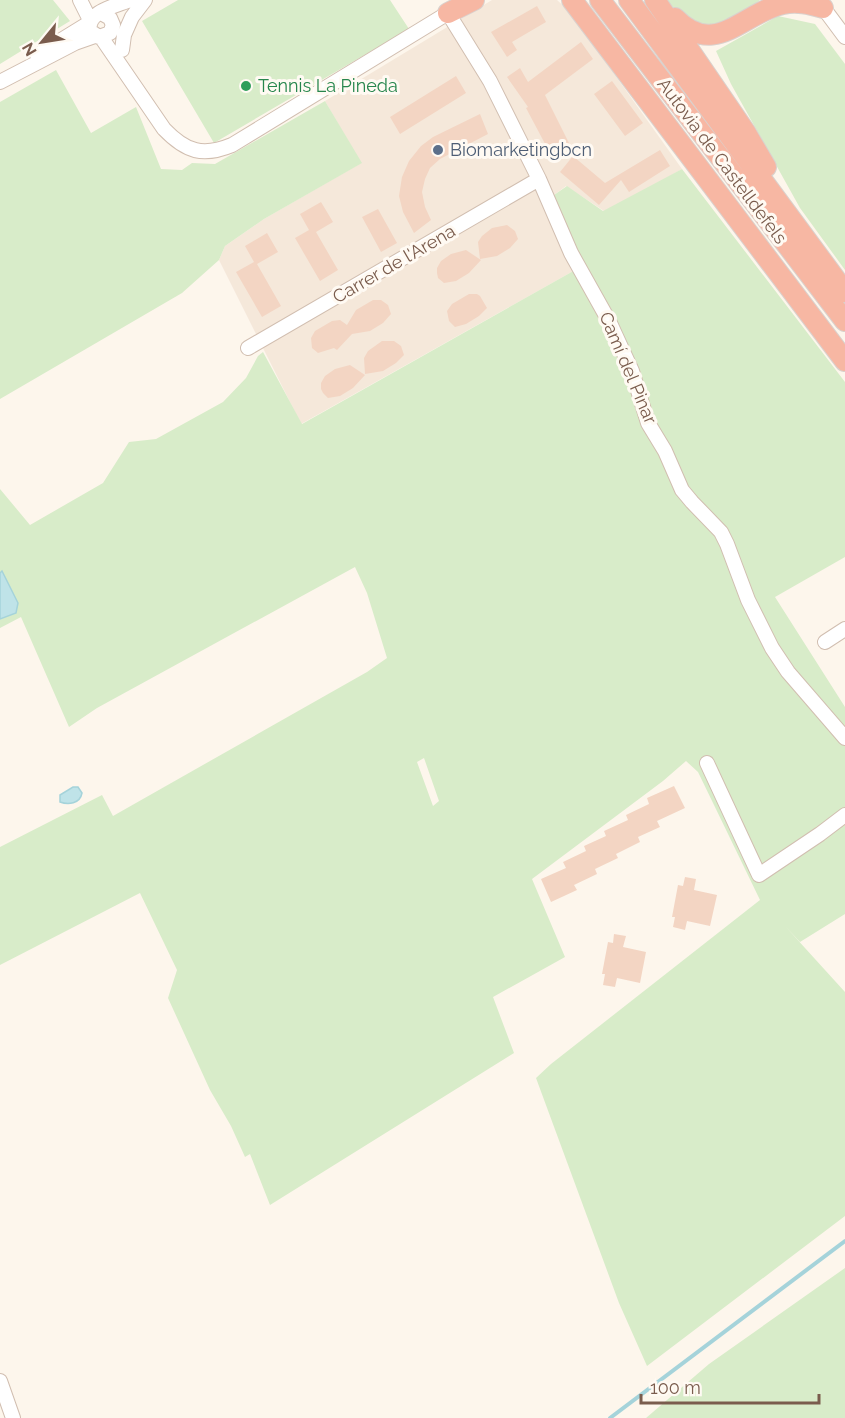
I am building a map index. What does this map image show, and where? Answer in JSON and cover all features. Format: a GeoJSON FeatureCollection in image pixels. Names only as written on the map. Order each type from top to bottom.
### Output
{"type":"FeatureCollection","features":[{"type":"Feature","properties":{"kind":"highway"},"geometry":{"type":"LineString","coordinates":[[454,7],[474,0]]}},
{"type":"Feature","properties":{"kind":"highway","name":"Autovia de Castelldefels"},"geometry":{"type":"LineString","coordinates":[[600,0],[845,321]]}},
{"type":"Feature","properties":{"kind":"highway","name":"Autovia de Castelldefels"},"geometry":{"type":"LineString","coordinates":[[629,0],[845,292]]}},
{"type":"Feature","properties":{"kind":"highway"},"geometry":{"type":"LineString","coordinates":[[655,0],[746,133],[807,240]]}},
{"type":"Feature","properties":{"kind":"highway"},"geometry":{"type":"LineString","coordinates":[[660,0],[686,29],[708,35],[725,32],[765,7],[798,2],[821,4]]}},
{"type":"Feature","properties":{"kind":"highway"},"geometry":{"type":"LineString","coordinates":[[573,3],[845,361]]}},
{"type":"Feature","properties":{"kind":"street"},"geometry":{"type":"LineString","coordinates":[[80,0],[119,66],[132,80]]}},
{"type":"Feature","properties":{"kind":"street"},"geometry":{"type":"LineString","coordinates":[[0,81],[95,26],[130,0]]}},
{"type":"Feature","properties":{"kind":"street"},"geometry":{"type":"LineString","coordinates":[[112,25],[140,0]]}},
{"type":"Feature","properties":{"kind":"street"},"geometry":{"type":"LineString","coordinates":[[122,50],[124,35],[132,17],[145,0]]}},
{"type":"Feature","properties":{"kind":"street"},"geometry":{"type":"LineString","coordinates":[[821,4],[845,37]]}},
{"type":"Feature","properties":{"kind":"street"},"geometry":{"type":"LineString","coordinates":[[95,26],[108,16],[132,80],[153,116],[175,141],[204,152],[219,151],[232,146],[454,7]]}},
{"type":"Feature","properties":{"kind":"street","name":"Camí del Pinar"},"geometry":{"type":"LineString","coordinates":[[454,7],[540,179],[570,253],[595,293],[624,352],[648,423],[665,450],[682,490],[721,532],[728,544],[748,600],[772,648],[788,672],[845,738]]}},
{"type":"Feature","properties":{"kind":"street","name":"Carrer de l'Arena"},"geometry":{"type":"LineString","coordinates":[[248,348],[540,179]]}},
{"type":"Feature","properties":{"kind":"street"},"geometry":{"type":"LineString","coordinates":[[825,642],[845,629]]}},
{"type":"Feature","properties":{"kind":"street"},"geometry":{"type":"LineString","coordinates":[[707,763],[759,875],[845,815]]}},
{"type":"Feature","properties":{"kind":"street"},"geometry":{"type":"LineString","coordinates":[[0,1381],[13,1418]]}},
{"type":"Feature","properties":{"kind":"shaded area"},"geometry":{"type":"Polygon","coordinates":[[[492,0],[557,0],[570,12],[682,169],[607,213],[566,186],[554,195],[584,265],[301,424],[219,260],[225,246],[264,219],[361,163],[325,101],[492,0]]]}},
{"type":"Feature","properties":{"kind":"green space"},"geometry":{"type":"Polygon","coordinates":[[[0,0],[53,0],[70,21],[0,64],[0,0]]]}},
{"type":"Feature","properties":{"kind":"green space","name":"Tennis La Pineda"},"geometry":{"type":"Polygon","coordinates":[[[178,0],[390,0],[409,29],[214,143],[142,21],[178,0]]]}},
{"type":"Feature","properties":{"kind":"green space"},"geometry":{"type":"Polygon","coordinates":[[[667,0],[760,0],[746,11],[710,28],[683,19],[667,0]]]}},
{"type":"Feature","properties":{"kind":"green space"},"geometry":{"type":"Polygon","coordinates":[[[778,16],[815,24],[845,64],[845,270],[800,208],[731,84],[716,51],[778,16]]]}},
{"type":"Feature","properties":{"kind":"green space"},"geometry":{"type":"Polygon","coordinates":[[[56,70],[91,133],[136,107],[161,169],[182,170],[192,163],[215,164],[325,101],[362,163],[264,219],[225,246],[219,260],[182,293],[0,399],[0,102],[56,70]]]}},
{"type":"Feature","properties":{"kind":"green space"},"geometry":{"type":"Polygon","coordinates":[[[682,169],[845,382],[845,557],[775,597],[845,707],[845,914],[800,942],[785,926],[845,992],[845,1216],[647,1366],[619,1303],[536,1078],[760,900],[698,772],[686,761],[663,781],[532,879],[565,957],[493,997],[514,1053],[270,1205],[250,1154],[245,1157],[231,1126],[210,1090],[168,998],[177,970],[140,893],[0,965],[0,847],[102,795],[113,816],[367,672],[387,658],[367,593],[355,567],[97,708],[69,727],[21,617],[0,628],[0,489],[30,525],[103,483],[129,442],[156,439],[223,402],[246,378],[258,356],[263,352],[302,424],[584,265],[554,195],[567,186],[603,211],[682,169]],[[424,758],[417,762],[433,806],[439,801],[424,758]]]}},
{"type":"Feature","properties":{"kind":"green space"},"geometry":{"type":"Polygon","coordinates":[[[845,1268],[845,1418],[646,1418],[709,1364],[845,1268]]]}},
{"type":"Feature","properties":{"kind":"water"},"geometry":{"type":"Polygon","coordinates":[[[2,571],[18,603],[16,613],[0,619],[0,573],[2,571]]]}},
{"type":"Feature","properties":{"kind":"water"},"geometry":{"type":"Polygon","coordinates":[[[73,787],[78,787],[82,793],[81,797],[70,803],[60,802],[60,795],[73,787]]]}},
{"type":"Feature","properties":{"kind":"building"},"geometry":{"type":"Polygon","coordinates":[[[537,6],[546,22],[512,42],[517,50],[507,57],[491,32],[537,6]]]}},
{"type":"Feature","properties":{"kind":"building"},"geometry":{"type":"Polygon","coordinates":[[[581,42],[593,59],[545,95],[570,145],[551,155],[526,108],[528,107],[507,77],[520,68],[528,82],[581,42]]]}},
{"type":"Feature","properties":{"kind":"building"},"geometry":{"type":"Polygon","coordinates":[[[456,76],[466,93],[400,134],[390,117],[456,76]]]}},
{"type":"Feature","properties":{"kind":"building"},"geometry":{"type":"Polygon","coordinates":[[[612,81],[643,123],[625,136],[594,94],[612,81]]]}},
{"type":"Feature","properties":{"kind":"building"},"geometry":{"type":"Polygon","coordinates":[[[480,114],[488,134],[440,159],[430,168],[422,192],[431,220],[414,233],[403,212],[399,196],[402,177],[409,161],[421,146],[433,137],[480,114]]]}},
{"type":"Feature","properties":{"kind":"building"},"geometry":{"type":"Polygon","coordinates":[[[660,150],[670,166],[629,192],[621,180],[599,205],[560,172],[573,156],[605,183],[660,150]]]}},
{"type":"Feature","properties":{"kind":"building"},"geometry":{"type":"Polygon","coordinates":[[[321,202],[333,222],[316,232],[338,270],[320,281],[295,238],[309,230],[300,214],[321,202]]]}},
{"type":"Feature","properties":{"kind":"building"},"geometry":{"type":"Polygon","coordinates":[[[378,209],[397,243],[381,252],[362,217],[378,209]]]}},
{"type":"Feature","properties":{"kind":"building"},"geometry":{"type":"Polygon","coordinates":[[[507,225],[515,231],[518,239],[510,248],[497,256],[480,259],[478,242],[482,236],[492,228],[507,225]]]}},
{"type":"Feature","properties":{"kind":"building"},"geometry":{"type":"Polygon","coordinates":[[[267,233],[278,252],[257,264],[281,306],[262,317],[236,272],[254,262],[245,246],[267,233]]]}},
{"type":"Feature","properties":{"kind":"building"},"geometry":{"type":"Polygon","coordinates":[[[466,250],[481,260],[469,273],[456,281],[444,283],[438,278],[437,273],[441,261],[451,254],[466,250]]]}},
{"type":"Feature","properties":{"kind":"building"},"geometry":{"type":"Polygon","coordinates":[[[469,294],[480,296],[487,308],[466,324],[455,327],[449,321],[447,311],[452,304],[469,294]]]}},
{"type":"Feature","properties":{"kind":"building"},"geometry":{"type":"Polygon","coordinates":[[[373,300],[381,300],[388,305],[391,314],[383,323],[370,331],[352,334],[337,350],[334,348],[318,353],[312,348],[311,338],[315,331],[332,321],[340,320],[347,325],[356,310],[373,300]]]}},
{"type":"Feature","properties":{"kind":"building"},"geometry":{"type":"Polygon","coordinates":[[[382,341],[394,341],[401,346],[404,355],[383,371],[365,374],[364,358],[368,351],[382,341]]]}},
{"type":"Feature","properties":{"kind":"building"},"geometry":{"type":"Polygon","coordinates":[[[350,365],[365,375],[353,388],[340,396],[328,398],[321,389],[325,376],[335,369],[350,365]]]}},
{"type":"Feature","properties":{"kind":"building"},"geometry":{"type":"Polygon","coordinates":[[[674,786],[685,808],[657,821],[660,827],[638,837],[640,842],[616,854],[618,858],[595,869],[597,874],[574,885],[577,890],[551,902],[541,879],[566,868],[563,862],[586,851],[584,846],[606,836],[604,831],[628,820],[626,815],[649,804],[647,798],[674,786]]]}},
{"type":"Feature","properties":{"kind":"building"},"geometry":{"type":"Polygon","coordinates":[[[685,877],[696,879],[694,890],[717,895],[710,926],[687,921],[685,930],[673,927],[675,917],[672,917],[678,885],[683,886],[685,877]]]}},
{"type":"Feature","properties":{"kind":"building"},"geometry":{"type":"Polygon","coordinates":[[[614,934],[626,936],[623,947],[646,952],[640,983],[617,978],[615,987],[603,985],[605,974],[602,974],[608,942],[613,943],[614,934]]]}},
{"type":"Feature","properties":{"kind":"waterway"},"geometry":{"type":"LineString","coordinates":[[610,1418],[845,1241]]}},
{"type":"Feature","properties":{"kind":"place","name":"Tennis La Pineda"},"geometry":{"type":"Point","coordinates":[246,86]}},
{"type":"Feature","properties":{"kind":"place","name":"Biomarketingbcn"},"geometry":{"type":"Point","coordinates":[438,150]}}]}
